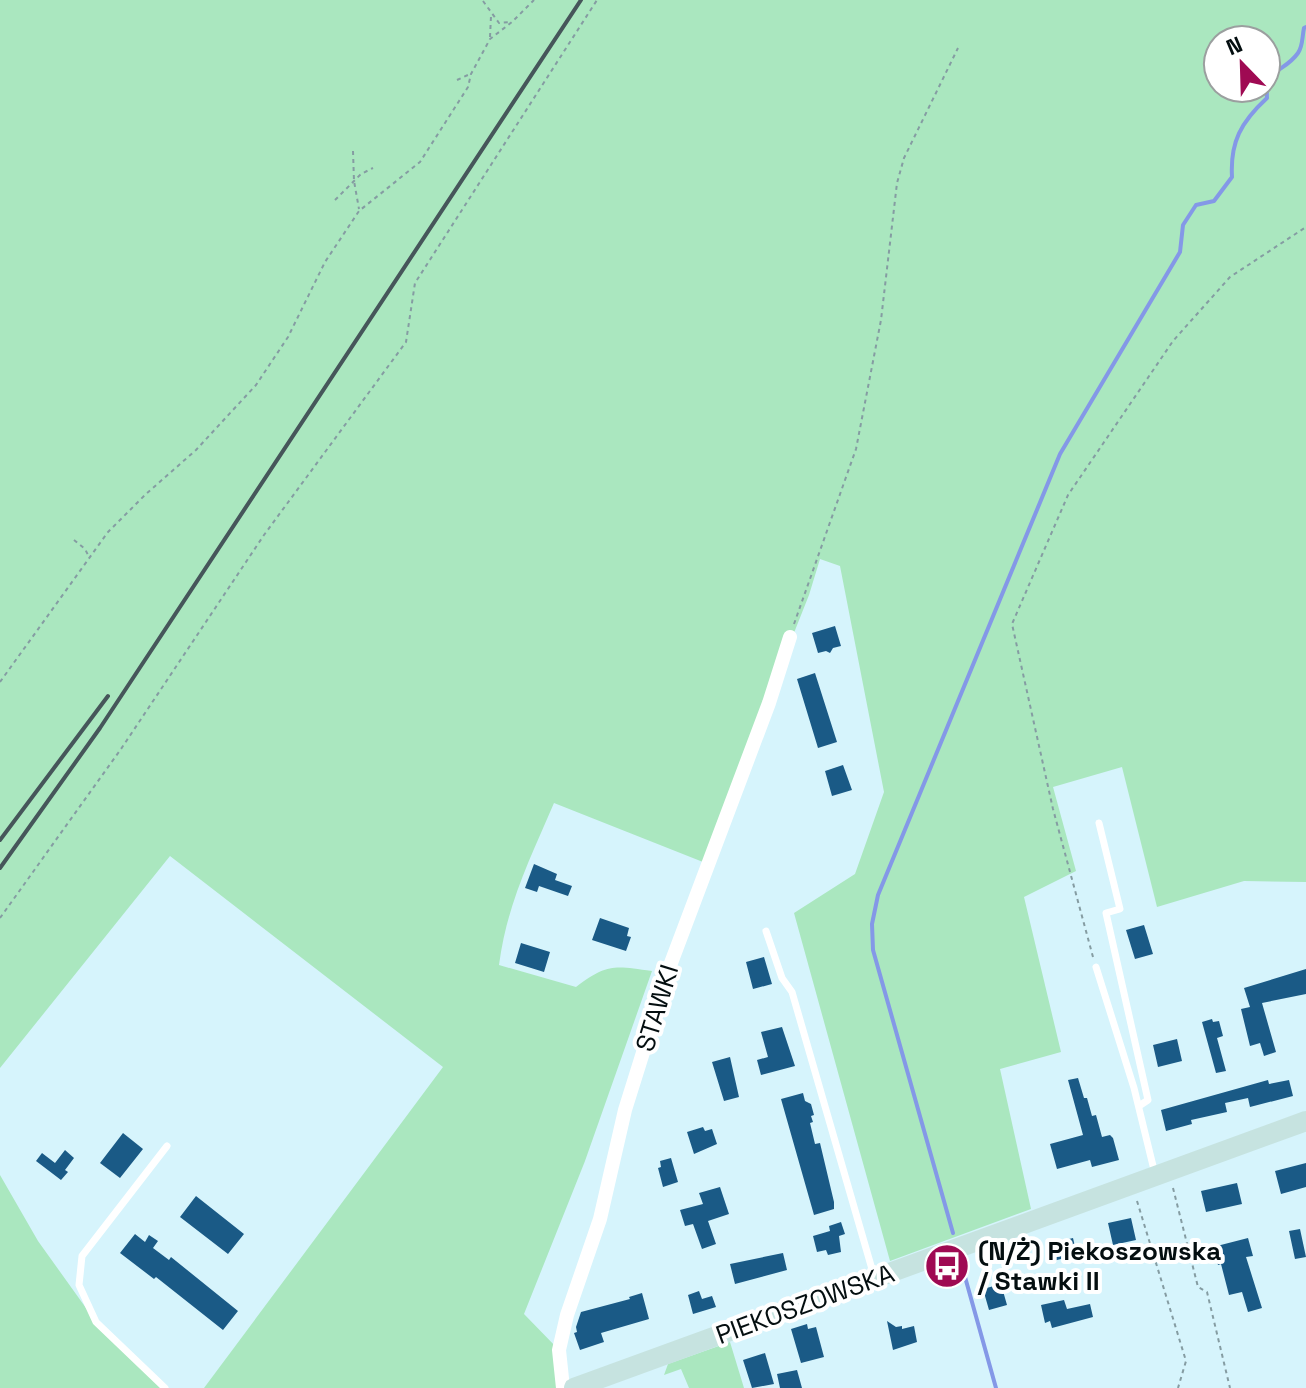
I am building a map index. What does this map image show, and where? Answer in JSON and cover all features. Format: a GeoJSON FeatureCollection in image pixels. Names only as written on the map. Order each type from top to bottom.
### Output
{"type":"FeatureCollection","features":[{"type":"Feature","properties":{"kind":"main road","name":"PIEKOSZOWSKA"},"geometry":{"type":"LineString","coordinates":[[574,1388],[1306,1121]]}},
{"type":"Feature","properties":{"kind":"street","name":"STAWKI"},"geometry":{"type":"LineString","coordinates":[[563,1388],[559,1350],[564,1326],[600,1219],[625,1110],[671,963],[769,703],[790,637]]}},
{"type":"Feature","properties":{"kind":"lane"},"geometry":{"type":"LineString","coordinates":[[1099,823],[1120,909],[1106,913],[1148,1100],[1139,1106]]}},
{"type":"Feature","properties":{"kind":"lane"},"geometry":{"type":"LineString","coordinates":[[766,931],[782,978],[792,992],[875,1278]]}},
{"type":"Feature","properties":{"kind":"lane"},"geometry":{"type":"LineString","coordinates":[[1096,967],[1162,1174]]}},
{"type":"Feature","properties":{"kind":"lane"},"geometry":{"type":"LineString","coordinates":[[165,1388],[96,1322],[79,1285],[82,1256],[167,1146]]}},
{"type":"Feature","properties":{"kind":"path"},"geometry":{"type":"LineString","coordinates":[[0,682],[108,532],[196,450],[256,385],[288,337],[325,262],[359,211],[420,162],[468,87],[471,74],[490,39],[534,0]]}},
{"type":"Feature","properties":{"kind":"path"},"geometry":{"type":"LineString","coordinates":[[0,918],[121,749],[264,535],[406,342],[415,283],[597,0]]}},
{"type":"Feature","properties":{"kind":"path"},"geometry":{"type":"LineString","coordinates":[[483,1],[499,23],[512,22]]}},
{"type":"Feature","properties":{"kind":"path"},"geometry":{"type":"LineString","coordinates":[[490,39],[491,15]]}},
{"type":"Feature","properties":{"kind":"path"},"geometry":{"type":"LineString","coordinates":[[790,637],[827,526],[852,467],[881,320],[900,171],[958,48]]}},
{"type":"Feature","properties":{"kind":"path"},"geometry":{"type":"LineString","coordinates":[[457,80],[471,74]]}},
{"type":"Feature","properties":{"kind":"path"},"geometry":{"type":"LineString","coordinates":[[353,151],[359,211]]}},
{"type":"Feature","properties":{"kind":"path"},"geometry":{"type":"LineString","coordinates":[[335,200],[373,168]]}},
{"type":"Feature","properties":{"kind":"path"},"geometry":{"type":"LineString","coordinates":[[1096,967],[1053,809],[1012,624],[1068,495],[1173,341],[1230,277],[1306,227]]}},
{"type":"Feature","properties":{"kind":"path"},"geometry":{"type":"LineString","coordinates":[[74,540],[85,549],[89,558]]}},
{"type":"Feature","properties":{"kind":"path"},"geometry":{"type":"LineString","coordinates":[[1162,1174],[1198,1287],[1207,1292],[1230,1388]]}},
{"type":"Feature","properties":{"kind":"path"},"geometry":{"type":"LineString","coordinates":[[1133,1184],[1186,1361],[1178,1388]]}},
{"type":"Feature","properties":{"kind":"green space"},"geometry":{"type":"Polygon","coordinates":[[[0,0],[1306,0],[1306,882],[1244,881],[1157,907],[1122,767],[1053,787],[1076,871],[1024,897],[1061,1052],[1000,1069],[1031,1209],[890,1261],[794,913],[855,874],[884,792],[840,566],[820,559],[809,595],[703,862],[554,803],[514,902],[499,965],[576,987],[612,968],[652,971],[585,1161],[524,1314],[559,1350],[563,1388],[204,1388],[443,1067],[170,856],[0,1068],[0,0]]]}},
{"type":"Feature","properties":{"kind":"green space"},"geometry":{"type":"Polygon","coordinates":[[[0,1175],[38,1241],[96,1322],[165,1388],[0,1388],[0,1175]]]}},
{"type":"Feature","properties":{"kind":"green space"},"geometry":{"type":"Polygon","coordinates":[[[730,1342],[744,1388],[689,1388],[681,1369],[664,1375],[668,1364],[730,1342]]]}},
{"type":"Feature","properties":{"kind":"building"},"geometry":{"type":"Polygon","coordinates":[[[835,626],[841,646],[833,648],[830,653],[818,653],[812,633],[835,626]]]}},
{"type":"Feature","properties":{"kind":"building"},"geometry":{"type":"Polygon","coordinates":[[[815,673],[837,742],[818,748],[797,679],[815,673]]]}},
{"type":"Feature","properties":{"kind":"building"},"geometry":{"type":"Polygon","coordinates":[[[843,765],[852,790],[832,796],[825,771],[843,765]]]}},
{"type":"Feature","properties":{"kind":"building"},"geometry":{"type":"Polygon","coordinates":[[[534,864],[557,874],[555,880],[572,886],[568,896],[539,886],[537,892],[525,888],[534,864]]]}},
{"type":"Feature","properties":{"kind":"building"},"geometry":{"type":"Polygon","coordinates":[[[600,918],[629,928],[627,936],[631,937],[626,951],[592,940],[600,918]]]}},
{"type":"Feature","properties":{"kind":"building"},"geometry":{"type":"Polygon","coordinates":[[[1144,925],[1153,954],[1135,959],[1126,930],[1144,925]]]}},
{"type":"Feature","properties":{"kind":"building"},"geometry":{"type":"Polygon","coordinates":[[[521,943],[550,952],[544,972],[515,963],[521,943]]]}},
{"type":"Feature","properties":{"kind":"building"},"geometry":{"type":"Polygon","coordinates":[[[764,957],[772,984],[753,989],[746,962],[764,957]]]}},
{"type":"Feature","properties":{"kind":"building"},"geometry":{"type":"Polygon","coordinates":[[[1306,969],[1306,994],[1262,1003],[1276,1052],[1264,1056],[1260,1043],[1250,1046],[1241,1009],[1250,1007],[1244,988],[1306,969]]]}},
{"type":"Feature","properties":{"kind":"building"},"geometry":{"type":"Polygon","coordinates":[[[1212,1019],[1213,1022],[1219,1021],[1223,1036],[1217,1038],[1226,1071],[1216,1073],[1202,1022],[1212,1019]]]}},
{"type":"Feature","properties":{"kind":"building"},"geometry":{"type":"Polygon","coordinates":[[[782,1027],[795,1066],[761,1075],[757,1060],[768,1057],[761,1032],[782,1027]]]}},
{"type":"Feature","properties":{"kind":"building"},"geometry":{"type":"Polygon","coordinates":[[[1177,1039],[1182,1061],[1158,1067],[1153,1045],[1177,1039]]]}},
{"type":"Feature","properties":{"kind":"building"},"geometry":{"type":"Polygon","coordinates":[[[730,1057],[739,1097],[724,1101],[712,1062],[730,1057]]]}},
{"type":"Feature","properties":{"kind":"building"},"geometry":{"type":"Polygon","coordinates":[[[1078,1078],[1092,1116],[1096,1115],[1102,1137],[1110,1135],[1113,1138],[1119,1160],[1092,1167],[1090,1160],[1057,1169],[1050,1144],[1083,1135],[1068,1080],[1078,1078]]]}},
{"type":"Feature","properties":{"kind":"building"},"geometry":{"type":"Polygon","coordinates":[[[1268,1080],[1269,1084],[1289,1080],[1293,1096],[1250,1107],[1248,1098],[1225,1103],[1227,1112],[1191,1120],[1192,1124],[1166,1131],[1161,1110],[1268,1080]]]}},
{"type":"Feature","properties":{"kind":"building"},"geometry":{"type":"Polygon","coordinates":[[[803,1093],[805,1101],[811,1104],[814,1115],[810,1123],[815,1144],[820,1143],[834,1202],[834,1209],[814,1215],[781,1099],[803,1093]]]}},
{"type":"Feature","properties":{"kind":"building"},"geometry":{"type":"Polygon","coordinates":[[[703,1127],[705,1131],[712,1129],[717,1144],[694,1154],[687,1132],[703,1127]]]}},
{"type":"Feature","properties":{"kind":"building"},"geometry":{"type":"Polygon","coordinates":[[[123,1133],[143,1149],[120,1178],[100,1163],[123,1133]]]}},
{"type":"Feature","properties":{"kind":"building"},"geometry":{"type":"Polygon","coordinates":[[[65,1150],[74,1158],[61,1180],[36,1161],[42,1153],[55,1163],[65,1150]]]}},
{"type":"Feature","properties":{"kind":"building"},"geometry":{"type":"Polygon","coordinates":[[[671,1158],[678,1182],[663,1187],[658,1168],[661,1167],[660,1161],[671,1158]]]}},
{"type":"Feature","properties":{"kind":"building"},"geometry":{"type":"Polygon","coordinates":[[[1306,1163],[1306,1187],[1281,1194],[1275,1171],[1306,1163]]]}},
{"type":"Feature","properties":{"kind":"building"},"geometry":{"type":"Polygon","coordinates":[[[1237,1183],[1242,1204],[1206,1212],[1201,1191],[1237,1183]]]}},
{"type":"Feature","properties":{"kind":"building"},"geometry":{"type":"Polygon","coordinates":[[[720,1187],[729,1214],[708,1221],[716,1244],[702,1249],[693,1224],[685,1226],[680,1210],[703,1204],[699,1193],[720,1187]]]}},
{"type":"Feature","properties":{"kind":"building"},"geometry":{"type":"Polygon","coordinates":[[[196,1196],[244,1234],[228,1254],[180,1217],[196,1196]]]}},
{"type":"Feature","properties":{"kind":"building"},"geometry":{"type":"Polygon","coordinates":[[[1131,1218],[1136,1240],[1113,1245],[1108,1223],[1131,1218]]]}},
{"type":"Feature","properties":{"kind":"building"},"geometry":{"type":"Polygon","coordinates":[[[841,1222],[845,1234],[839,1236],[841,1252],[828,1255],[826,1250],[817,1252],[813,1236],[830,1231],[829,1226],[841,1222]]]}},
{"type":"Feature","properties":{"kind":"building"},"geometry":{"type":"Polygon","coordinates":[[[1300,1229],[1306,1257],[1295,1259],[1289,1231],[1300,1229]]]}},
{"type":"Feature","properties":{"kind":"building"},"geometry":{"type":"Polygon","coordinates":[[[135,1234],[145,1242],[149,1235],[158,1241],[153,1248],[169,1260],[171,1257],[238,1311],[223,1330],[120,1253],[135,1234]]]}},
{"type":"Feature","properties":{"kind":"building"},"geometry":{"type":"Polygon","coordinates":[[[1073,1238],[1077,1255],[1053,1261],[1049,1244],[1073,1238]]]}},
{"type":"Feature","properties":{"kind":"building"},"geometry":{"type":"Polygon","coordinates":[[[1248,1238],[1253,1256],[1246,1257],[1262,1308],[1248,1312],[1242,1292],[1229,1295],[1213,1247],[1248,1238]]]}},
{"type":"Feature","properties":{"kind":"building"},"geometry":{"type":"Polygon","coordinates":[[[783,1253],[787,1270],[735,1284],[730,1264],[783,1253]]]}},
{"type":"Feature","properties":{"kind":"building"},"geometry":{"type":"Polygon","coordinates":[[[1001,1284],[1007,1305],[989,1310],[983,1289],[1001,1284]]]}},
{"type":"Feature","properties":{"kind":"building"},"geometry":{"type":"Polygon","coordinates":[[[699,1291],[702,1299],[712,1296],[716,1307],[693,1314],[688,1295],[699,1291]]]}},
{"type":"Feature","properties":{"kind":"building"},"geometry":{"type":"Polygon","coordinates":[[[642,1293],[649,1319],[601,1333],[604,1342],[580,1350],[574,1333],[577,1332],[581,1312],[642,1293]]]}},
{"type":"Feature","properties":{"kind":"building"},"geometry":{"type":"Polygon","coordinates":[[[1064,1300],[1067,1309],[1090,1304],[1093,1317],[1052,1328],[1050,1321],[1045,1323],[1041,1305],[1064,1300]]]}},
{"type":"Feature","properties":{"kind":"building"},"geometry":{"type":"Polygon","coordinates":[[[887,1321],[896,1327],[902,1326],[902,1329],[914,1326],[917,1342],[893,1350],[887,1321]]]}},
{"type":"Feature","properties":{"kind":"building"},"geometry":{"type":"Polygon","coordinates":[[[807,1324],[808,1329],[816,1327],[824,1357],[801,1363],[791,1329],[807,1324]]]}},
{"type":"Feature","properties":{"kind":"building"},"geometry":{"type":"Polygon","coordinates":[[[765,1353],[774,1384],[752,1388],[743,1360],[765,1353]]]}},
{"type":"Feature","properties":{"kind":"building"},"geometry":{"type":"Polygon","coordinates":[[[797,1370],[802,1388],[780,1388],[777,1374],[797,1370]]]}},
{"type":"Feature","properties":{"kind":"waterway"},"geometry":{"type":"LineString","coordinates":[[953,1233],[873,950],[872,924],[878,895],[1060,454],[1180,252],[1183,225],[1196,205],[1214,201],[1232,177],[1233,153],[1239,133],[1267,98],[1272,75],[1298,53],[1306,27]]}},
{"type":"Feature","properties":{"kind":"waterway"},"geometry":{"type":"LineString","coordinates":[[960,1259],[996,1388]]}},
{"type":"Feature","properties":{"kind":"railway"},"geometry":{"type":"LineString","coordinates":[[0,868],[100,728],[581,0]]}},
{"type":"Feature","properties":{"kind":"railway"},"geometry":{"type":"LineString","coordinates":[[0,840],[108,696]]}},
{"type":"Feature","properties":{"kind":"place","name":"(N/Ż) Piekoszowska / Stawki II"},"geometry":{"type":"Point","coordinates":[947,1266]}}]}
